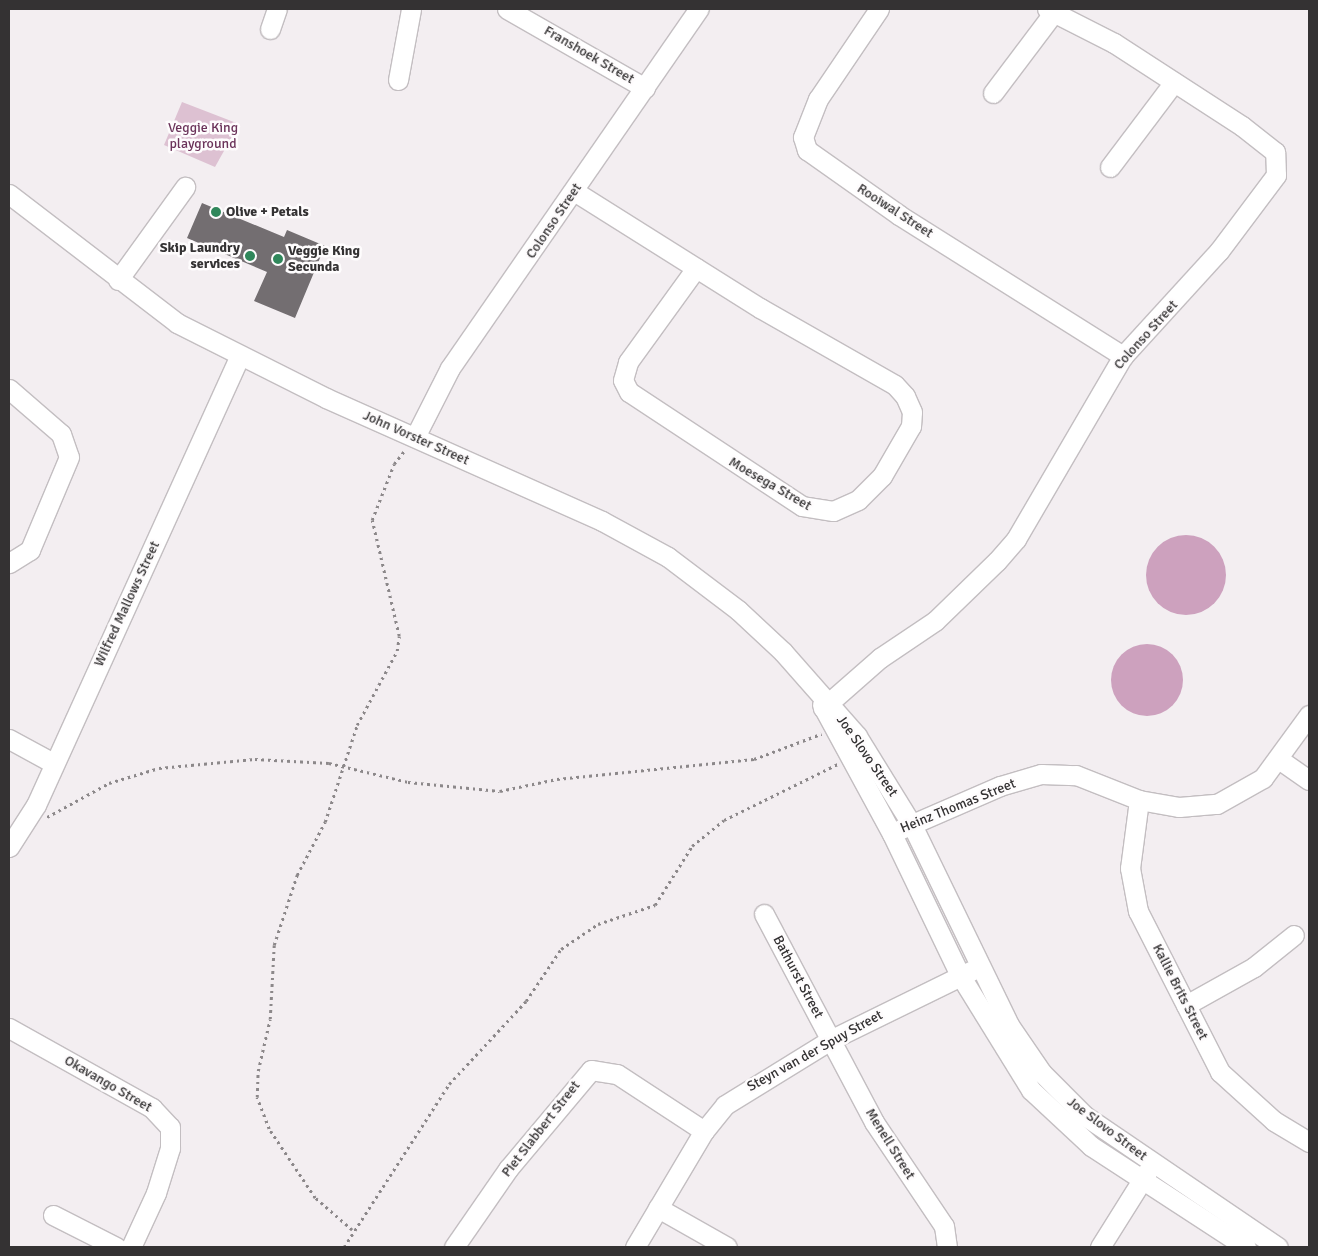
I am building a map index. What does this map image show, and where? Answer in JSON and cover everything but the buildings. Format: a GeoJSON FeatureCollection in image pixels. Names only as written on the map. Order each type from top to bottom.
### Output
{"type":"FeatureCollection","features":[{"type":"Feature","properties":{"kind":"street"},"geometry":{"type":"LineString","coordinates":[[270,28],[277,9]]}},
{"type":"Feature","properties":{"kind":"street"},"geometry":{"type":"LineString","coordinates":[[398,80],[412,9]]}},
{"type":"Feature","properties":{"kind":"street","name":"Franshoek Street"},"geometry":{"type":"LineString","coordinates":[[507,9],[645,88]]}},
{"type":"Feature","properties":{"kind":"street","name":"Colonso Street"},"geometry":{"type":"LineString","coordinates":[[415,437],[450,368],[700,9]]}},
{"type":"Feature","properties":{"kind":"street","name":"Rooiwal Street"},"geometry":{"type":"LineString","coordinates":[[878,9],[818,99],[803,138],[807,150],[899,215],[1123,356]]}},
{"type":"Feature","properties":{"kind":"street"},"geometry":{"type":"LineString","coordinates":[[993,93],[1050,10]]}},
{"type":"Feature","properties":{"kind":"street","name":"Colonso Street"},"geometry":{"type":"LineString","coordinates":[[826,705],[880,658],[935,621],[998,561],[1016,539],[1123,356],[1219,251],[1278,169],[1277,157],[1268,145],[1174,82],[1050,10]]}},
{"type":"Feature","properties":{"kind":"street"},"geometry":{"type":"LineString","coordinates":[[1110,167],[1174,82]]}},
{"type":"Feature","properties":{"kind":"street"},"geometry":{"type":"LineString","coordinates":[[118,280],[185,187]]}},
{"type":"Feature","properties":{"kind":"street","name":"Moesega Street"},"geometry":{"type":"LineString","coordinates":[[574,191],[696,268],[894,385],[905,396],[912,412],[911,426],[882,476],[858,500],[833,511],[802,506],[629,392],[623,380],[628,362],[696,268]]}},
{"type":"Feature","properties":{"kind":"street","name":"John Vorster Street"},"geometry":{"type":"LineString","coordinates":[[9,194],[118,280],[177,323],[239,357],[602,521],[668,557],[738,610],[815,689]]}},
{"type":"Feature","properties":{"kind":"street","name":"Wilfred Mallows Street"},"geometry":{"type":"LineString","coordinates":[[9,847],[27,822],[239,357]]}},
{"type":"Feature","properties":{"kind":"street"},"geometry":{"type":"LineString","coordinates":[[9,389],[53,425],[68,445],[69,457],[30,550],[9,564]]}},
{"type":"Feature","properties":{"kind":"street","name":"Joe Slovo Street"},"geometry":{"type":"LineString","coordinates":[[815,689],[826,705],[857,736],[912,825],[979,967],[1026,1053],[1059,1092],[1085,1116],[1153,1164],[1278,1247]]}},
{"type":"Feature","properties":{"kind":"street","name":"Joe Slovo Street"},"geometry":{"type":"LineString","coordinates":[[826,705],[833,729],[892,834],[960,975],[1031,1090],[1058,1119],[1140,1181],[1246,1247]]}},
{"type":"Feature","properties":{"kind":"street","name":"Heinz Thomas Street"},"geometry":{"type":"LineString","coordinates":[[892,834],[1000,786],[1040,774],[1076,775],[1139,800],[1178,807],[1217,804],[1256,783],[1280,760],[1309,715]]}},
{"type":"Feature","properties":{"kind":"street"},"geometry":{"type":"LineString","coordinates":[[9,739],[53,763]]}},
{"type":"Feature","properties":{"kind":"street"},"geometry":{"type":"LineString","coordinates":[[1280,760],[1309,780]]}},
{"type":"Feature","properties":{"kind":"street","name":"Kallie Brits Street"},"geometry":{"type":"LineString","coordinates":[[1139,800],[1132,887],[1138,910],[1220,1072],[1240,1094],[1309,1142]]}},
{"type":"Feature","properties":{"kind":"street","name":"Bathurst Street"},"geometry":{"type":"LineString","coordinates":[[764,914],[832,1039]]}},
{"type":"Feature","properties":{"kind":"street"},"geometry":{"type":"LineString","coordinates":[[1186,1005],[1254,967],[1294,935]]}},
{"type":"Feature","properties":{"kind":"street","name":"Steyn van der Spuy Street"},"geometry":{"type":"LineString","coordinates":[[635,1247],[704,1130],[744,1091],[832,1039],[979,967]]}},
{"type":"Feature","properties":{"kind":"street","name":"Okavango Street"},"geometry":{"type":"LineString","coordinates":[[9,1028],[152,1108],[167,1122],[170,1148],[141,1232],[131,1247]]}},
{"type":"Feature","properties":{"kind":"street","name":"Menell Street"},"geometry":{"type":"LineString","coordinates":[[832,1039],[874,1122],[944,1226],[947,1247]]}},
{"type":"Feature","properties":{"kind":"street","name":"Piet Slabbert Street"},"geometry":{"type":"LineString","coordinates":[[454,1247],[508,1170],[591,1070],[616,1074],[704,1130]]}},
{"type":"Feature","properties":{"kind":"street"},"geometry":{"type":"LineString","coordinates":[[1100,1247],[1140,1181],[1153,1164]]}},
{"type":"Feature","properties":{"kind":"street"},"geometry":{"type":"LineString","coordinates":[[658,1208],[727,1247]]}},
{"type":"Feature","properties":{"kind":"street"},"geometry":{"type":"LineString","coordinates":[[54,1215],[116,1247]]}},
{"type":"Feature","properties":{"kind":"path"},"geometry":{"type":"LineString","coordinates":[[352,1230],[314,1198],[269,1129],[257,1097],[258,1071],[270,1019],[274,945],[297,875],[325,822],[357,725],[397,651],[399,636],[372,520],[394,464],[415,437]]}},
{"type":"Feature","properties":{"kind":"path"},"geometry":{"type":"LineString","coordinates":[[27,822],[38,822],[109,783],[159,768],[255,759],[343,766],[408,782],[500,791],[557,779],[754,760],[833,729]]}},
{"type":"Feature","properties":{"kind":"path"},"geometry":{"type":"LineString","coordinates":[[344,1247],[352,1230],[449,1084],[526,1001],[574,936],[655,905],[692,846],[724,820],[849,759]]}},
{"type":"Feature","properties":{"kind":"green space","name":"Veggie King playground"},"geometry":{"type":"Polygon","coordinates":[[[182,102],[239,124],[215,167],[164,145],[182,102]]]}},
{"type":"Feature","properties":{"kind":"shaded area"},"geometry":{"type":"Polygon","coordinates":[[[1186,535],[1201,538],[1214,547],[1223,560],[1226,575],[1223,590],[1214,603],[1201,612],[1186,615],[1171,612],[1158,603],[1149,590],[1146,575],[1149,560],[1158,547],[1171,538],[1186,535]]]}},
{"type":"Feature","properties":{"kind":"shaded area"},"geometry":{"type":"Polygon","coordinates":[[[1147,644],[1167,650],[1177,660],[1183,680],[1177,700],[1167,710],[1147,716],[1127,710],[1117,700],[1111,680],[1117,660],[1127,650],[1147,644]]]}},
{"type":"Feature","properties":{"kind":"place","name":"Olive + Petals"},"geometry":{"type":"Point","coordinates":[216,212]}},
{"type":"Feature","properties":{"kind":"place","name":"Skip Laundry services"},"geometry":{"type":"Point","coordinates":[250,256]}},
{"type":"Feature","properties":{"kind":"place","name":"Veggie King Secunda"},"geometry":{"type":"Point","coordinates":[278,259]}}]}
